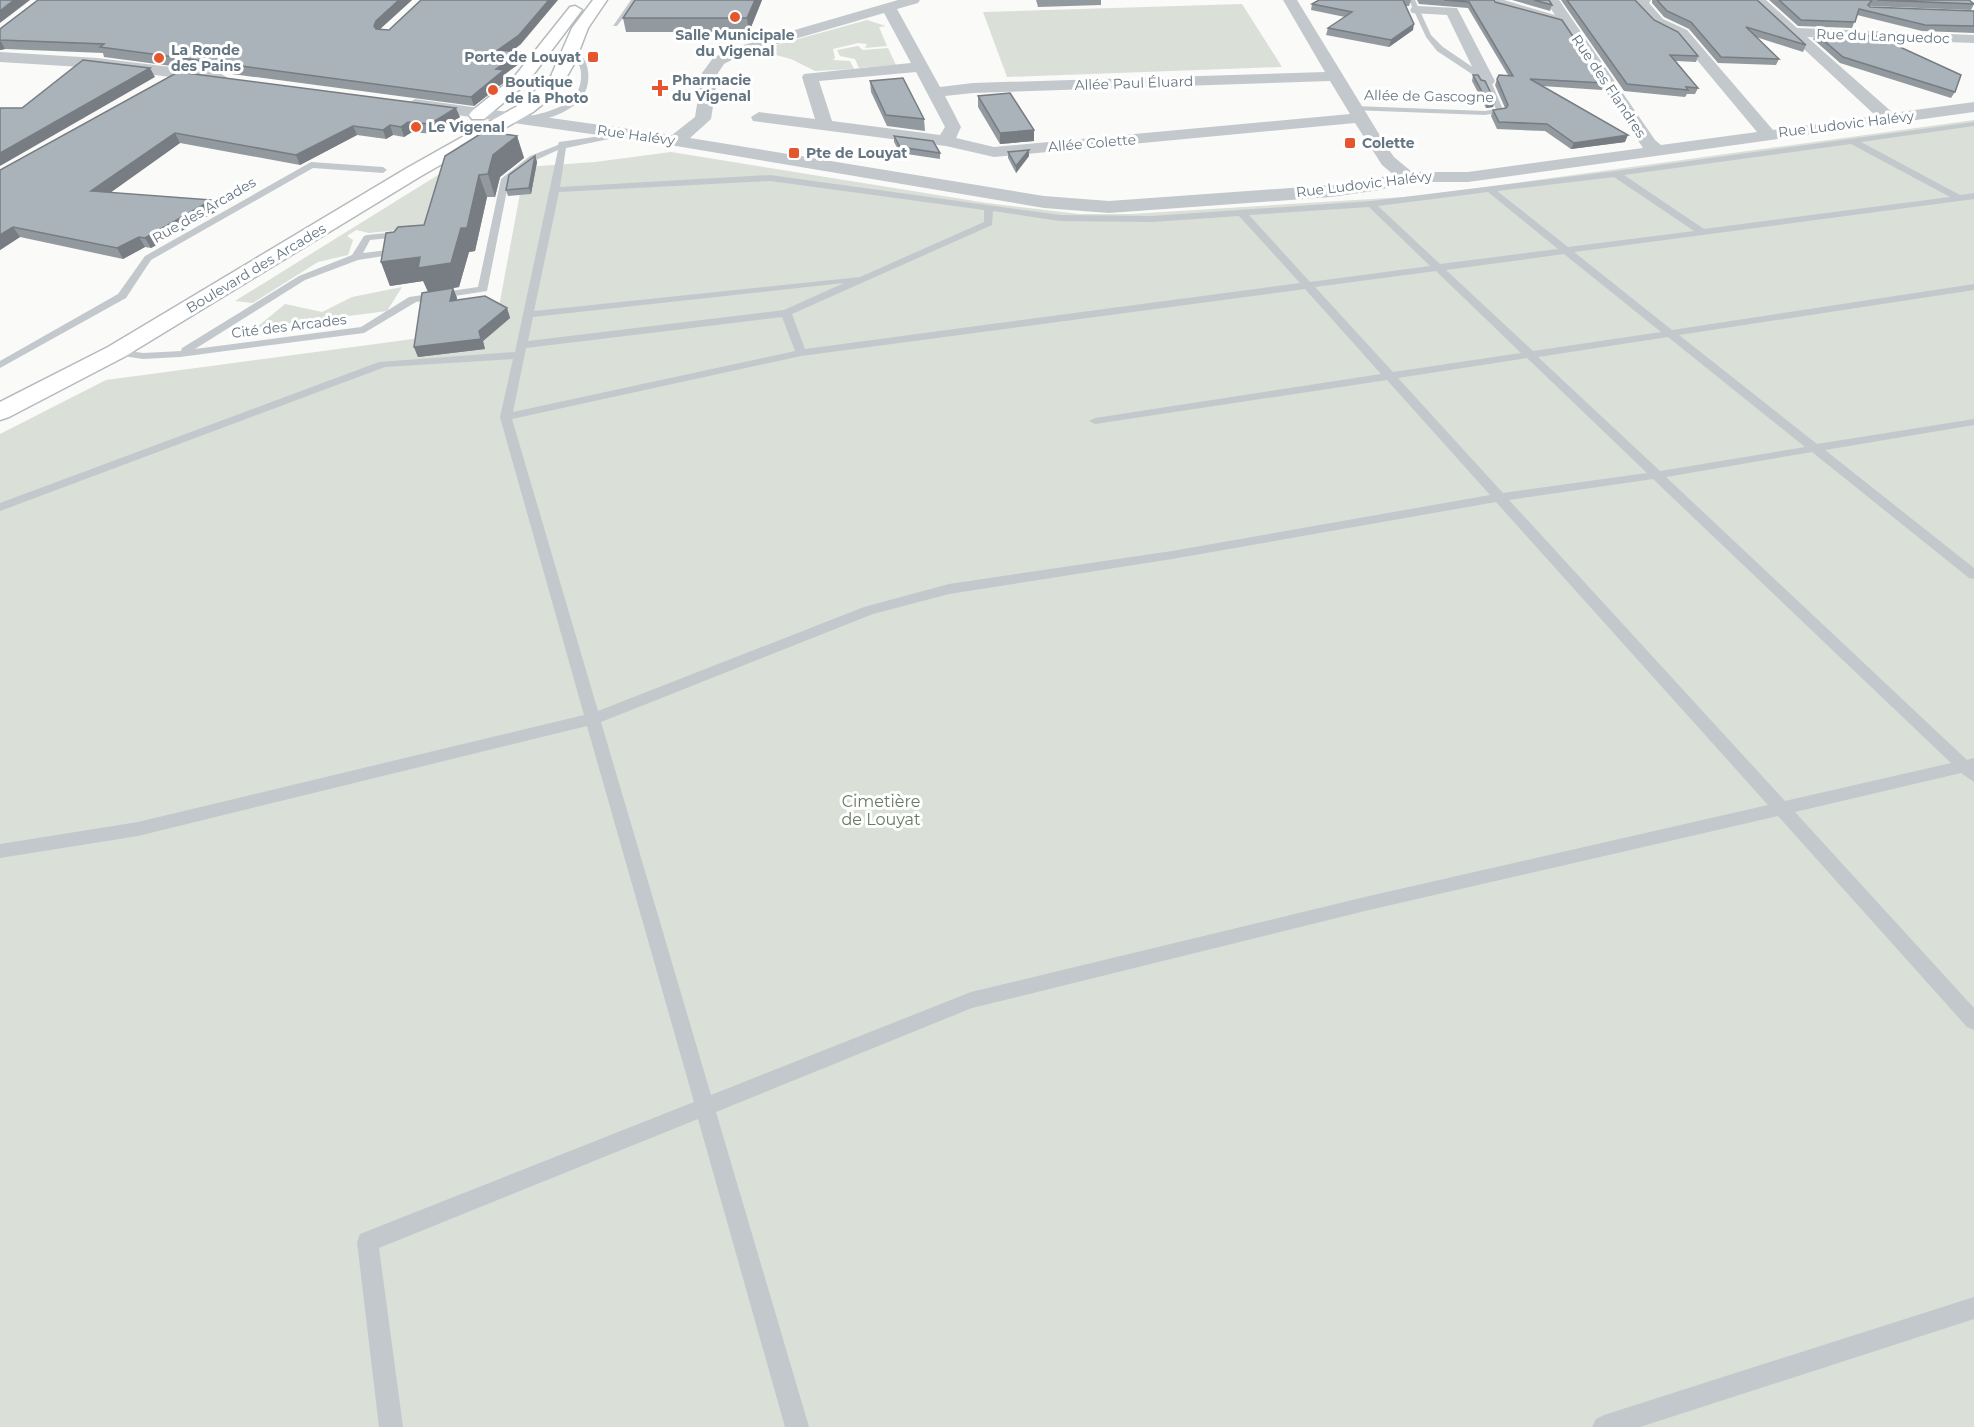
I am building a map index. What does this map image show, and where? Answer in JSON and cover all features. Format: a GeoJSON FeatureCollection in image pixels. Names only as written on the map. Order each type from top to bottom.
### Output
{"type":"FeatureCollection","features":[{"type":"Feature","properties":{"kind":"main road","name":"Boulevard des Arcades"},"geometry":{"type":"LineString","coordinates":[[0,393],[91,347],[383,170],[482,113],[512,90],[534,67],[583,0]]}},
{"type":"Feature","properties":{"kind":"main road","name":"Boulevard des Arcades"},"geometry":{"type":"LineString","coordinates":[[0,412],[116,352],[414,172],[517,119],[558,78],[580,28],[600,0]]}},
{"type":"Feature","properties":{"kind":"street"},"geometry":{"type":"LineString","coordinates":[[676,141],[703,119],[710,73],[718,61],[738,51],[913,0]]}},
{"type":"Feature","properties":{"kind":"street"},"geometry":{"type":"LineString","coordinates":[[1290,0],[1388,161],[1407,177]]}},
{"type":"Feature","properties":{"kind":"street"},"geometry":{"type":"LineString","coordinates":[[1497,0],[1499,3],[1548,18],[1564,20]]}},
{"type":"Feature","properties":{"kind":"street","name":"Rue des Flandres"},"geometry":{"type":"LineString","coordinates":[[1552,0],[1649,144],[1656,150]]}},
{"type":"Feature","properties":{"kind":"street"},"geometry":{"type":"LineString","coordinates":[[1644,0],[1640,2],[1658,22],[1682,25],[1768,134]]}},
{"type":"Feature","properties":{"kind":"street"},"geometry":{"type":"LineString","coordinates":[[1758,0],[1888,118]]}},
{"type":"Feature","properties":{"kind":"street"},"geometry":{"type":"LineString","coordinates":[[1415,5],[1452,11],[1487,81]]}},
{"type":"Feature","properties":{"kind":"street"},"geometry":{"type":"LineString","coordinates":[[889,8],[953,127],[946,141]]}},
{"type":"Feature","properties":{"kind":"street","name":"Rue du Languedoc"},"geometry":{"type":"LineString","coordinates":[[1792,32],[1974,39]]}},
{"type":"Feature","properties":{"kind":"street"},"geometry":{"type":"LineString","coordinates":[[0,57],[73,60],[241,81]]}},
{"type":"Feature","properties":{"kind":"street"},"geometry":{"type":"LineString","coordinates":[[825,126],[810,77],[920,67]]}},
{"type":"Feature","properties":{"kind":"street"},"geometry":{"type":"LineString","coordinates":[[158,84],[182,73]]}},
{"type":"Feature","properties":{"kind":"street","name":"Allée Paul Éluard"},"geometry":{"type":"LineString","coordinates":[[933,93],[983,88],[1335,76]]}},
{"type":"Feature","properties":{"kind":"street","name":"Rue Halévy"},"geometry":{"type":"LineString","coordinates":[[395,101],[790,159]]}},
{"type":"Feature","properties":{"kind":"street","name":"Rue Ludovic Halévy"},"geometry":{"type":"LineString","coordinates":[[790,159],[1044,202],[1109,207],[1331,190],[1380,184],[1407,177],[1468,177],[1974,107]]}},
{"type":"Feature","properties":{"kind":"street","name":"Allée Colette"},"geometry":{"type":"LineString","coordinates":[[759,117],[946,141],[994,152],[1357,113]]}},
{"type":"Feature","properties":{"kind":"lane"},"geometry":{"type":"LineString","coordinates":[[615,25],[634,0]]}},
{"type":"Feature","properties":{"kind":"lane","name":"Allée de Gascogne"},"geometry":{"type":"LineString","coordinates":[[1357,113],[1485,113],[1501,110],[1487,81],[1440,49],[1428,36],[1415,5]]}},
{"type":"Feature","properties":{"kind":"lane"},"geometry":{"type":"LineString","coordinates":[[517,119],[566,108],[580,98],[585,84],[584,66],[581,60],[571,52]]}},
{"type":"Feature","properties":{"kind":"lane"},"geometry":{"type":"LineString","coordinates":[[556,190],[770,178],[1060,218],[1152,219],[1371,204],[1491,191],[1972,126]]}},
{"type":"Feature","properties":{"kind":"lane"},"geometry":{"type":"LineString","coordinates":[[586,128],[573,134],[562,144],[562,159],[556,190],[506,417],[797,1427]]}},
{"type":"Feature","properties":{"kind":"lane"},"geometry":{"type":"LineString","coordinates":[[562,144],[629,134]]}},
{"type":"Feature","properties":{"kind":"lane"},"geometry":{"type":"LineString","coordinates":[[1852,141],[1974,206]]}},
{"type":"Feature","properties":{"kind":"lane","name":"Cité des Arcades"},"geometry":{"type":"LineString","coordinates":[[116,352],[143,356],[180,354],[364,330],[413,299],[483,289],[505,179],[514,170],[562,144]]}},
{"type":"Feature","properties":{"kind":"lane","name":"Rue des Arcades"},"geometry":{"type":"LineString","coordinates":[[0,365],[122,296],[147,258],[311,165],[383,170]]}},
{"type":"Feature","properties":{"kind":"lane"},"geometry":{"type":"LineString","coordinates":[[1616,174],[1703,233]]}},
{"type":"Feature","properties":{"kind":"lane"},"geometry":{"type":"LineString","coordinates":[[1491,191],[1974,575]]}},
{"type":"Feature","properties":{"kind":"lane"},"geometry":{"type":"LineString","coordinates":[[506,417],[801,353],[1974,196]]}},
{"type":"Feature","properties":{"kind":"lane"},"geometry":{"type":"LineString","coordinates":[[1371,204],[1655,475],[1970,769]]}},
{"type":"Feature","properties":{"kind":"lane"},"geometry":{"type":"LineString","coordinates":[[0,507],[383,364],[520,350],[786,313],[988,223],[988,208]]}},
{"type":"Feature","properties":{"kind":"lane"},"geometry":{"type":"LineString","coordinates":[[1240,213],[1390,375],[1974,1021]]}},
{"type":"Feature","properties":{"kind":"lane","name":"Cité des Arcades"},"geometry":{"type":"LineString","coordinates":[[180,354],[302,278],[356,257]]}},
{"type":"Feature","properties":{"kind":"lane"},"geometry":{"type":"LineString","coordinates":[[527,315],[858,279]]}},
{"type":"Feature","properties":{"kind":"lane"},"geometry":{"type":"LineString","coordinates":[[1095,421],[1974,287]]}},
{"type":"Feature","properties":{"kind":"lane"},"geometry":{"type":"LineString","coordinates":[[786,313],[801,353]]}},
{"type":"Feature","properties":{"kind":"lane"},"geometry":{"type":"LineString","coordinates":[[0,851],[138,829],[593,718],[869,610],[949,589],[1172,555],[1500,497],[1655,475],[1974,422]]}},
{"type":"Feature","properties":{"kind":"lane"},"geometry":{"type":"LineString","coordinates":[[392,1427],[368,1242],[971,1000],[1358,906],[1782,808],[1970,769]]}},
{"type":"Feature","properties":{"kind":"lane"},"geometry":{"type":"LineString","coordinates":[[1604,1427],[1974,1308]]}},
{"type":"Feature","properties":{"kind":"green space"},"geometry":{"type":"Polygon","coordinates":[[[1242,4],[1282,67],[1007,77],[983,12],[1242,4]]]}},
{"type":"Feature","properties":{"kind":"green space"},"geometry":{"type":"Polygon","coordinates":[[[867,20],[886,26],[879,27],[887,46],[865,48],[867,44],[858,43],[833,49],[835,58],[833,60],[850,61],[854,69],[815,71],[791,59],[776,55],[747,57],[740,55],[867,20]]]}},
{"type":"Feature","properties":{"kind":"green space"},"geometry":{"type":"Polygon","coordinates":[[[858,46],[863,50],[888,48],[896,65],[859,68],[855,59],[840,56],[837,50],[858,46]]]}},
{"type":"Feature","properties":{"kind":"green space","name":"Cimetière de Louyat"},"geometry":{"type":"Polygon","coordinates":[[[1974,120],[1974,1427],[0,1427],[0,434],[106,380],[495,328],[525,167],[595,162],[671,152],[987,203],[1079,214],[1131,214],[1420,196],[1974,120]]]}},
{"type":"Feature","properties":{"kind":"green space"},"geometry":{"type":"Polygon","coordinates":[[[459,162],[429,246],[419,228],[369,233],[356,230],[347,236],[353,240],[348,255],[318,262],[253,303],[235,301],[459,162]]]}},
{"type":"Feature","properties":{"kind":"green space"},"geometry":{"type":"Polygon","coordinates":[[[402,287],[387,311],[256,328],[285,304],[322,312],[352,297],[402,287]]]}},
{"type":"Feature","properties":{"kind":"building"},"geometry":{"type":"Polygon","coordinates":[[[0,0],[14,0],[0,11],[0,0]]]}},
{"type":"Feature","properties":{"kind":"building"},"geometry":{"type":"Polygon","coordinates":[[[38,0],[399,0],[376,21],[374,26],[376,29],[389,30],[421,0],[549,0],[519,35],[498,50],[521,52],[496,69],[504,70],[471,97],[100,47],[104,44],[0,40],[0,29],[38,0]]]}},
{"type":"Feature","properties":{"kind":"building"},"geometry":{"type":"Polygon","coordinates":[[[635,0],[755,0],[747,18],[623,18],[635,0]]]}},
{"type":"Feature","properties":{"kind":"building"},"geometry":{"type":"Polygon","coordinates":[[[1319,0],[1403,0],[1414,24],[1391,40],[1328,28],[1352,12],[1312,4],[1319,0]]]}},
{"type":"Feature","properties":{"kind":"building"},"geometry":{"type":"Polygon","coordinates":[[[1444,0],[1494,0],[1562,20],[1604,83],[1530,79],[1628,135],[1574,143],[1547,124],[1499,122],[1493,110],[1506,108],[1508,105],[1497,79],[1499,75],[1513,76],[1469,2],[1444,0]]]}},
{"type":"Feature","properties":{"kind":"building"},"geometry":{"type":"Polygon","coordinates":[[[1534,0],[1549,0],[1552,5],[1534,0]]]}},
{"type":"Feature","properties":{"kind":"building"},"geometry":{"type":"Polygon","coordinates":[[[1567,0],[1635,0],[1654,20],[1678,32],[1698,56],[1670,55],[1698,88],[1686,87],[1688,90],[1627,84],[1567,0]]]}},
{"type":"Feature","properties":{"kind":"building"},"geometry":{"type":"Polygon","coordinates":[[[1657,0],[1757,0],[1806,45],[1746,27],[1779,59],[1721,57],[1691,22],[1667,11],[1657,0]]]}},
{"type":"Feature","properties":{"kind":"building"},"geometry":{"type":"Polygon","coordinates":[[[1779,0],[1872,0],[1868,5],[1870,7],[1974,11],[1974,26],[1925,25],[1859,9],[1855,22],[1801,20],[1779,0]]]}},
{"type":"Feature","properties":{"kind":"building"},"geometry":{"type":"Polygon","coordinates":[[[1877,0],[1969,0],[1974,4],[1877,0]]]}},
{"type":"Feature","properties":{"kind":"building"},"geometry":{"type":"Polygon","coordinates":[[[1816,34],[1876,36],[1961,75],[1955,92],[1843,57],[1816,34]]]}},
{"type":"Feature","properties":{"kind":"building"},"geometry":{"type":"Polygon","coordinates":[[[83,60],[150,68],[0,153],[0,108],[22,108],[83,60]]]}},
{"type":"Feature","properties":{"kind":"building"},"geometry":{"type":"Polygon","coordinates":[[[178,72],[456,108],[430,124],[408,122],[401,127],[390,125],[383,130],[353,126],[296,155],[175,133],[91,191],[212,200],[145,238],[139,237],[117,248],[13,227],[0,235],[0,170],[178,72]]]}},
{"type":"Feature","properties":{"kind":"building"},"geometry":{"type":"Polygon","coordinates":[[[1473,75],[1478,75],[1481,80],[1485,81],[1495,102],[1488,103],[1473,75]]]}},
{"type":"Feature","properties":{"kind":"building"},"geometry":{"type":"Polygon","coordinates":[[[903,78],[924,119],[886,115],[870,81],[903,78]]]}},
{"type":"Feature","properties":{"kind":"building"},"geometry":{"type":"Polygon","coordinates":[[[1010,93],[1034,130],[1000,133],[978,96],[1010,93]]]}},
{"type":"Feature","properties":{"kind":"building"},"geometry":{"type":"Polygon","coordinates":[[[485,131],[517,136],[493,155],[488,174],[479,175],[467,228],[461,228],[451,263],[418,268],[420,257],[381,262],[386,233],[394,232],[398,227],[424,225],[445,156],[485,131]]]}},
{"type":"Feature","properties":{"kind":"building"},"geometry":{"type":"Polygon","coordinates":[[[894,136],[933,141],[940,153],[900,147],[894,136]]]}},
{"type":"Feature","properties":{"kind":"building"},"geometry":{"type":"Polygon","coordinates":[[[1029,150],[1016,166],[1008,152],[1029,150]]]}},
{"type":"Feature","properties":{"kind":"building"},"geometry":{"type":"Polygon","coordinates":[[[535,156],[529,188],[506,190],[509,175],[535,156]]]}},
{"type":"Feature","properties":{"kind":"building"},"geometry":{"type":"Polygon","coordinates":[[[453,288],[450,301],[485,296],[507,308],[479,331],[481,339],[414,347],[422,293],[453,288]]]}},
{"type":"Feature","properties":{"kind":"place","name":"Salle Municipale du Vigenal"},"geometry":{"type":"Point","coordinates":[735,17]}},
{"type":"Feature","properties":{"kind":"place","name":"Porte de Louyat"},"geometry":{"type":"Point","coordinates":[593,57]}},
{"type":"Feature","properties":{"kind":"place","name":"La Ronde des Pains"},"geometry":{"type":"Point","coordinates":[159,58]}},
{"type":"Feature","properties":{"kind":"place","name":"Pharmacie du Vigenal"},"geometry":{"type":"Point","coordinates":[660,88]}},
{"type":"Feature","properties":{"kind":"place","name":"Boutique de la Photo"},"geometry":{"type":"Point","coordinates":[493,90]}},
{"type":"Feature","properties":{"kind":"place","name":"Le Vigenal"},"geometry":{"type":"Point","coordinates":[416,127]}},
{"type":"Feature","properties":{"kind":"place","name":"Colette"},"geometry":{"type":"Point","coordinates":[1350,143]}},
{"type":"Feature","properties":{"kind":"place","name":"Pte de Louyat"},"geometry":{"type":"Point","coordinates":[794,153]}}]}
